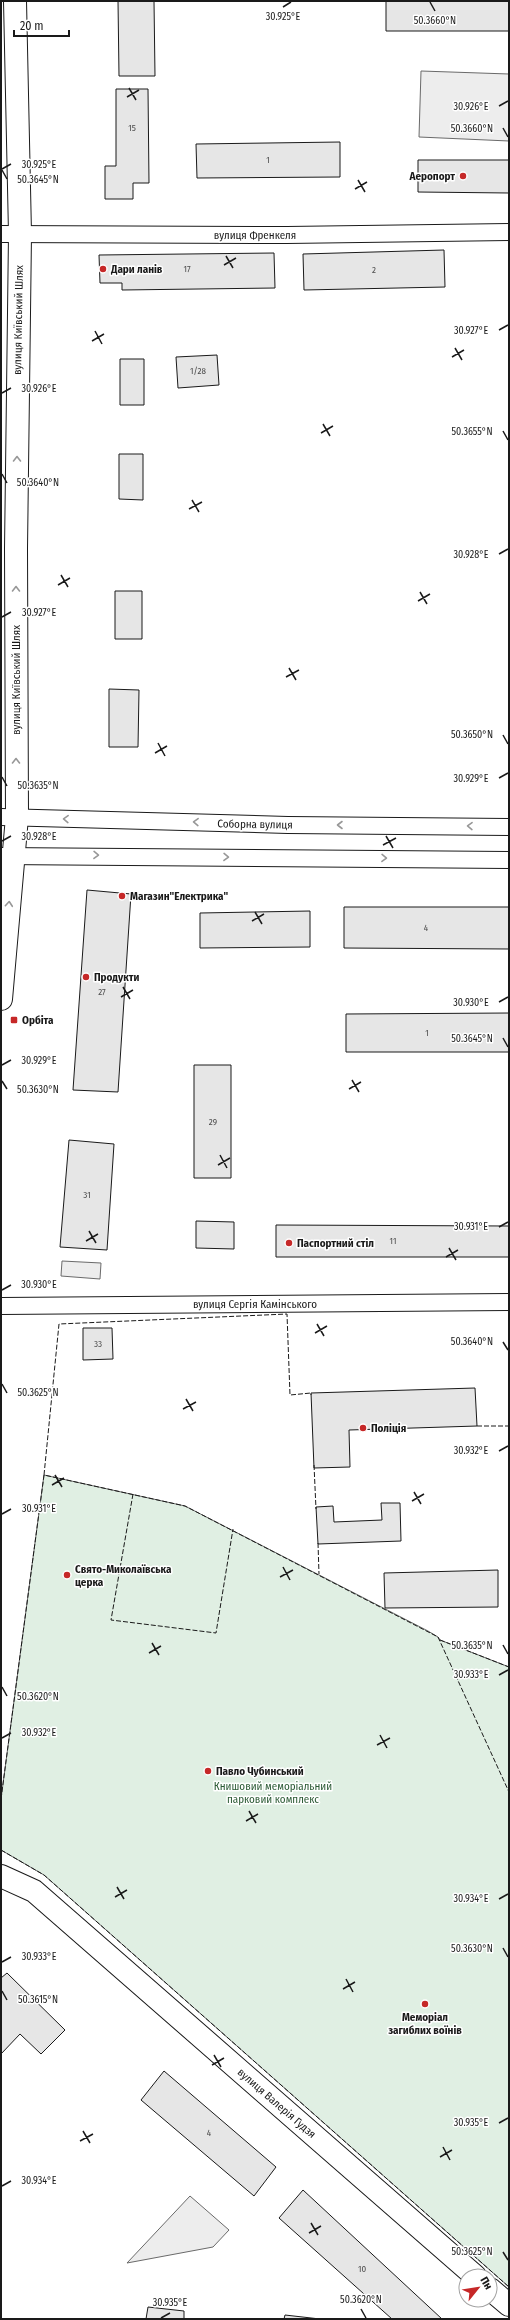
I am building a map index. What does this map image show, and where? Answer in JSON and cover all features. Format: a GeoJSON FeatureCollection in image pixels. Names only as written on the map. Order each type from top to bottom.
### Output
{"type":"FeatureCollection","features":[{"type":"Feature","properties":{"kind":"main road","name":"вулиця Київський Шлях"},"geometry":{"type":"LineString","coordinates":[[1,999],[9,817],[16,549],[10,234],[15,1]]}},
{"type":"Feature","properties":{"kind":"main road","name":"вулиця Валерія Гудзя"},"geometry":{"type":"LineString","coordinates":[[1,1876],[34,1891],[466,2268]]}},
{"type":"Feature","properties":{"kind":"main road"},"geometry":{"type":"LineString","coordinates":[[498,2296],[509,2305]]}},
{"type":"Feature","properties":{"kind":"street","name":"вулиця Френкеля"},"geometry":{"type":"LineString","coordinates":[[10,234],[287,235],[509,232]]}},
{"type":"Feature","properties":{"kind":"street","name":"Соборна вулиця"},"geometry":{"type":"LineString","coordinates":[[9,817],[288,824],[509,827]]}},
{"type":"Feature","properties":{"kind":"street"},"geometry":{"type":"LineString","coordinates":[[7,856],[509,860]]}},
{"type":"Feature","properties":{"kind":"street","name":"вулиця Сергія Камінського"},"geometry":{"type":"LineString","coordinates":[[1,1306],[509,1302]]}},
{"type":"Feature","properties":{"kind":"green space","name":"Книшовий меморіальний парковий комплекс"},"geometry":{"type":"Polygon","coordinates":[[[44,1475],[185,1506],[428,1631],[440,1640],[509,1667],[509,2287],[498,2277],[498,2268],[488,2268],[44,1875],[1,1850],[1,1799],[44,1475]]]}},
{"type":"Feature","properties":{"kind":"shaded area"},"geometry":{"type":"Polygon","coordinates":[[[421,71],[509,74],[509,141],[419,137],[421,71]]]}},
{"type":"Feature","properties":{"kind":"shaded area"},"geometry":{"type":"Polygon","coordinates":[[[62,1261],[101,1263],[100,1279],[61,1276],[62,1261]]]}},
{"type":"Feature","properties":{"kind":"shaded area"},"geometry":{"type":"Polygon","coordinates":[[[190,2196],[229,2230],[213,2247],[127,2263],[190,2196]]]}},
{"type":"Feature","properties":{"kind":"building"},"geometry":{"type":"Polygon","coordinates":[[[118,1],[154,1],[155,76],[119,76],[118,1]]]}},
{"type":"Feature","properties":{"kind":"building"},"geometry":{"type":"Polygon","coordinates":[[[386,1],[509,1],[509,31],[386,31],[386,1]]]}},
{"type":"Feature","properties":{"kind":"building"},"geometry":{"type":"Polygon","coordinates":[[[116,89],[148,89],[149,183],[133,183],[133,199],[105,199],[105,166],[116,166],[116,89]]]}},
{"type":"Feature","properties":{"kind":"building"},"geometry":{"type":"Polygon","coordinates":[[[340,142],[340,177],[197,178],[196,144],[340,142]]]}},
{"type":"Feature","properties":{"kind":"building","name":"Аеропорт"},"geometry":{"type":"Polygon","coordinates":[[[418,160],[509,160],[509,193],[418,192],[418,160]]]}},
{"type":"Feature","properties":{"kind":"building"},"geometry":{"type":"Polygon","coordinates":[[[444,250],[445,287],[304,290],[303,254],[444,250]]]}},
{"type":"Feature","properties":{"kind":"building"},"geometry":{"type":"Polygon","coordinates":[[[274,253],[275,288],[122,290],[122,283],[100,283],[99,255],[274,253]]]}},
{"type":"Feature","properties":{"kind":"building"},"geometry":{"type":"Polygon","coordinates":[[[217,355],[219,385],[178,388],[176,357],[217,355]]]}},
{"type":"Feature","properties":{"kind":"building"},"geometry":{"type":"Polygon","coordinates":[[[120,359],[144,359],[144,405],[120,405],[120,359]]]}},
{"type":"Feature","properties":{"kind":"building"},"geometry":{"type":"Polygon","coordinates":[[[119,454],[143,454],[143,500],[119,499],[119,454]]]}},
{"type":"Feature","properties":{"kind":"building"},"geometry":{"type":"Polygon","coordinates":[[[115,591],[142,591],[142,639],[115,639],[115,591]]]}},
{"type":"Feature","properties":{"kind":"building"},"geometry":{"type":"Polygon","coordinates":[[[109,689],[139,690],[138,747],[109,747],[109,689]]]}},
{"type":"Feature","properties":{"kind":"building"},"geometry":{"type":"Polygon","coordinates":[[[87,890],[131,894],[118,1092],[73,1090],[87,890]]]}},
{"type":"Feature","properties":{"kind":"building"},"geometry":{"type":"Polygon","coordinates":[[[344,907],[509,907],[509,949],[344,948],[344,907]]]}},
{"type":"Feature","properties":{"kind":"building"},"geometry":{"type":"Polygon","coordinates":[[[310,911],[310,947],[200,948],[200,913],[310,911]]]}},
{"type":"Feature","properties":{"kind":"building"},"geometry":{"type":"Polygon","coordinates":[[[509,1013],[509,1052],[346,1052],[346,1014],[509,1013]]]}},
{"type":"Feature","properties":{"kind":"building"},"geometry":{"type":"Polygon","coordinates":[[[194,1065],[231,1065],[231,1178],[194,1178],[194,1065]]]}},
{"type":"Feature","properties":{"kind":"building"},"geometry":{"type":"Polygon","coordinates":[[[69,1140],[114,1144],[107,1250],[60,1247],[69,1140]]]}},
{"type":"Feature","properties":{"kind":"building"},"geometry":{"type":"Polygon","coordinates":[[[196,1221],[234,1222],[234,1249],[196,1248],[196,1221]]]}},
{"type":"Feature","properties":{"kind":"building"},"geometry":{"type":"Polygon","coordinates":[[[276,1225],[509,1226],[509,1257],[276,1257],[276,1225]]]}},
{"type":"Feature","properties":{"kind":"building"},"geometry":{"type":"Polygon","coordinates":[[[83,1328],[112,1328],[113,1359],[83,1360],[83,1328]]]}},
{"type":"Feature","properties":{"kind":"building","name":"Поліція"},"geometry":{"type":"Polygon","coordinates":[[[475,1388],[477,1426],[349,1430],[350,1467],[314,1468],[311,1393],[475,1388]]]}},
{"type":"Feature","properties":{"kind":"building"},"geometry":{"type":"Polygon","coordinates":[[[381,1503],[400,1503],[401,1541],[318,1544],[316,1507],[333,1506],[334,1522],[382,1520],[381,1503]]]}},
{"type":"Feature","properties":{"kind":"building"},"geometry":{"type":"Polygon","coordinates":[[[498,1570],[498,1607],[385,1608],[384,1573],[498,1570]]]}},
{"type":"Feature","properties":{"kind":"building"},"geometry":{"type":"Polygon","coordinates":[[[7,1973],[65,2030],[41,2054],[20,2034],[1,2054],[1,1978],[7,1973]]]}},
{"type":"Feature","properties":{"kind":"building"},"geometry":{"type":"Polygon","coordinates":[[[164,2071],[276,2167],[254,2196],[141,2100],[164,2071]]]}},
{"type":"Feature","properties":{"kind":"building"},"geometry":{"type":"Polygon","coordinates":[[[303,2190],[442,2319],[392,2319],[279,2218],[303,2190]]]}},
{"type":"Feature","properties":{"kind":"building"},"geometry":{"type":"Polygon","coordinates":[[[148,2307],[184,2311],[184,2319],[146,2319],[148,2307]]]}},
{"type":"Feature","properties":{"kind":"building"},"geometry":{"type":"Polygon","coordinates":[[[285,2315],[320,2319],[284,2319],[285,2315]]]}},
{"type":"Feature","properties":{"kind":"fence"},"geometry":{"type":"LineString","coordinates":[[44,1475],[59,1324],[287,1314],[290,1395],[311,1393],[311,1395]]}},
{"type":"Feature","properties":{"kind":"fence"},"geometry":{"type":"LineString","coordinates":[[477,1426],[509,1426]]}},
{"type":"Feature","properties":{"kind":"fence"},"geometry":{"type":"LineString","coordinates":[[314,1465],[316,1509]]}},
{"type":"Feature","properties":{"kind":"fence"},"geometry":{"type":"LineString","coordinates":[[1,1799],[44,1475],[185,1506],[438,1637],[509,1792]]}},
{"type":"Feature","properties":{"kind":"fence"},"geometry":{"type":"LineString","coordinates":[[133,1494],[111,1620],[216,1633],[233,1529]]}},
{"type":"Feature","properties":{"kind":"fence"},"geometry":{"type":"LineString","coordinates":[[318,1543],[319,1574]]}},
{"type":"Feature","properties":{"kind":"fence"},"geometry":{"type":"LineString","coordinates":[[440,1640],[509,1667]]}},
{"type":"Feature","properties":{"kind":"fence"},"geometry":{"type":"LineString","coordinates":[[1,1850],[44,1875],[509,2287]]}},
{"type":"Feature","properties":{"kind":"place","name":"Аеропорт"},"geometry":{"type":"Point","coordinates":[463,176]}},
{"type":"Feature","properties":{"kind":"place","name":"Дари ланів"},"geometry":{"type":"Point","coordinates":[103,269]}},
{"type":"Feature","properties":{"kind":"place","name":"Магазин\"Електрика\""},"geometry":{"type":"Point","coordinates":[122,896]}},
{"type":"Feature","properties":{"kind":"place","name":"Продукти"},"geometry":{"type":"Point","coordinates":[86,977]}},
{"type":"Feature","properties":{"kind":"place","name":"Орбіта"},"geometry":{"type":"Point","coordinates":[14,1020]}},
{"type":"Feature","properties":{"kind":"place","name":"Паспортний стіл"},"geometry":{"type":"Point","coordinates":[289,1243]}},
{"type":"Feature","properties":{"kind":"place","name":"Поліція"},"geometry":{"type":"Point","coordinates":[363,1428]}},
{"type":"Feature","properties":{"kind":"place","name":"Свято-Миколаївська церка"},"geometry":{"type":"Point","coordinates":[67,1575]}},
{"type":"Feature","properties":{"kind":"place","name":"Павло Чубинський"},"geometry":{"type":"Point","coordinates":[208,1771]}},
{"type":"Feature","properties":{"kind":"place","name":"Меморіал загиблих воїнів"},"geometry":{"type":"Point","coordinates":[425,2004]}}]}
